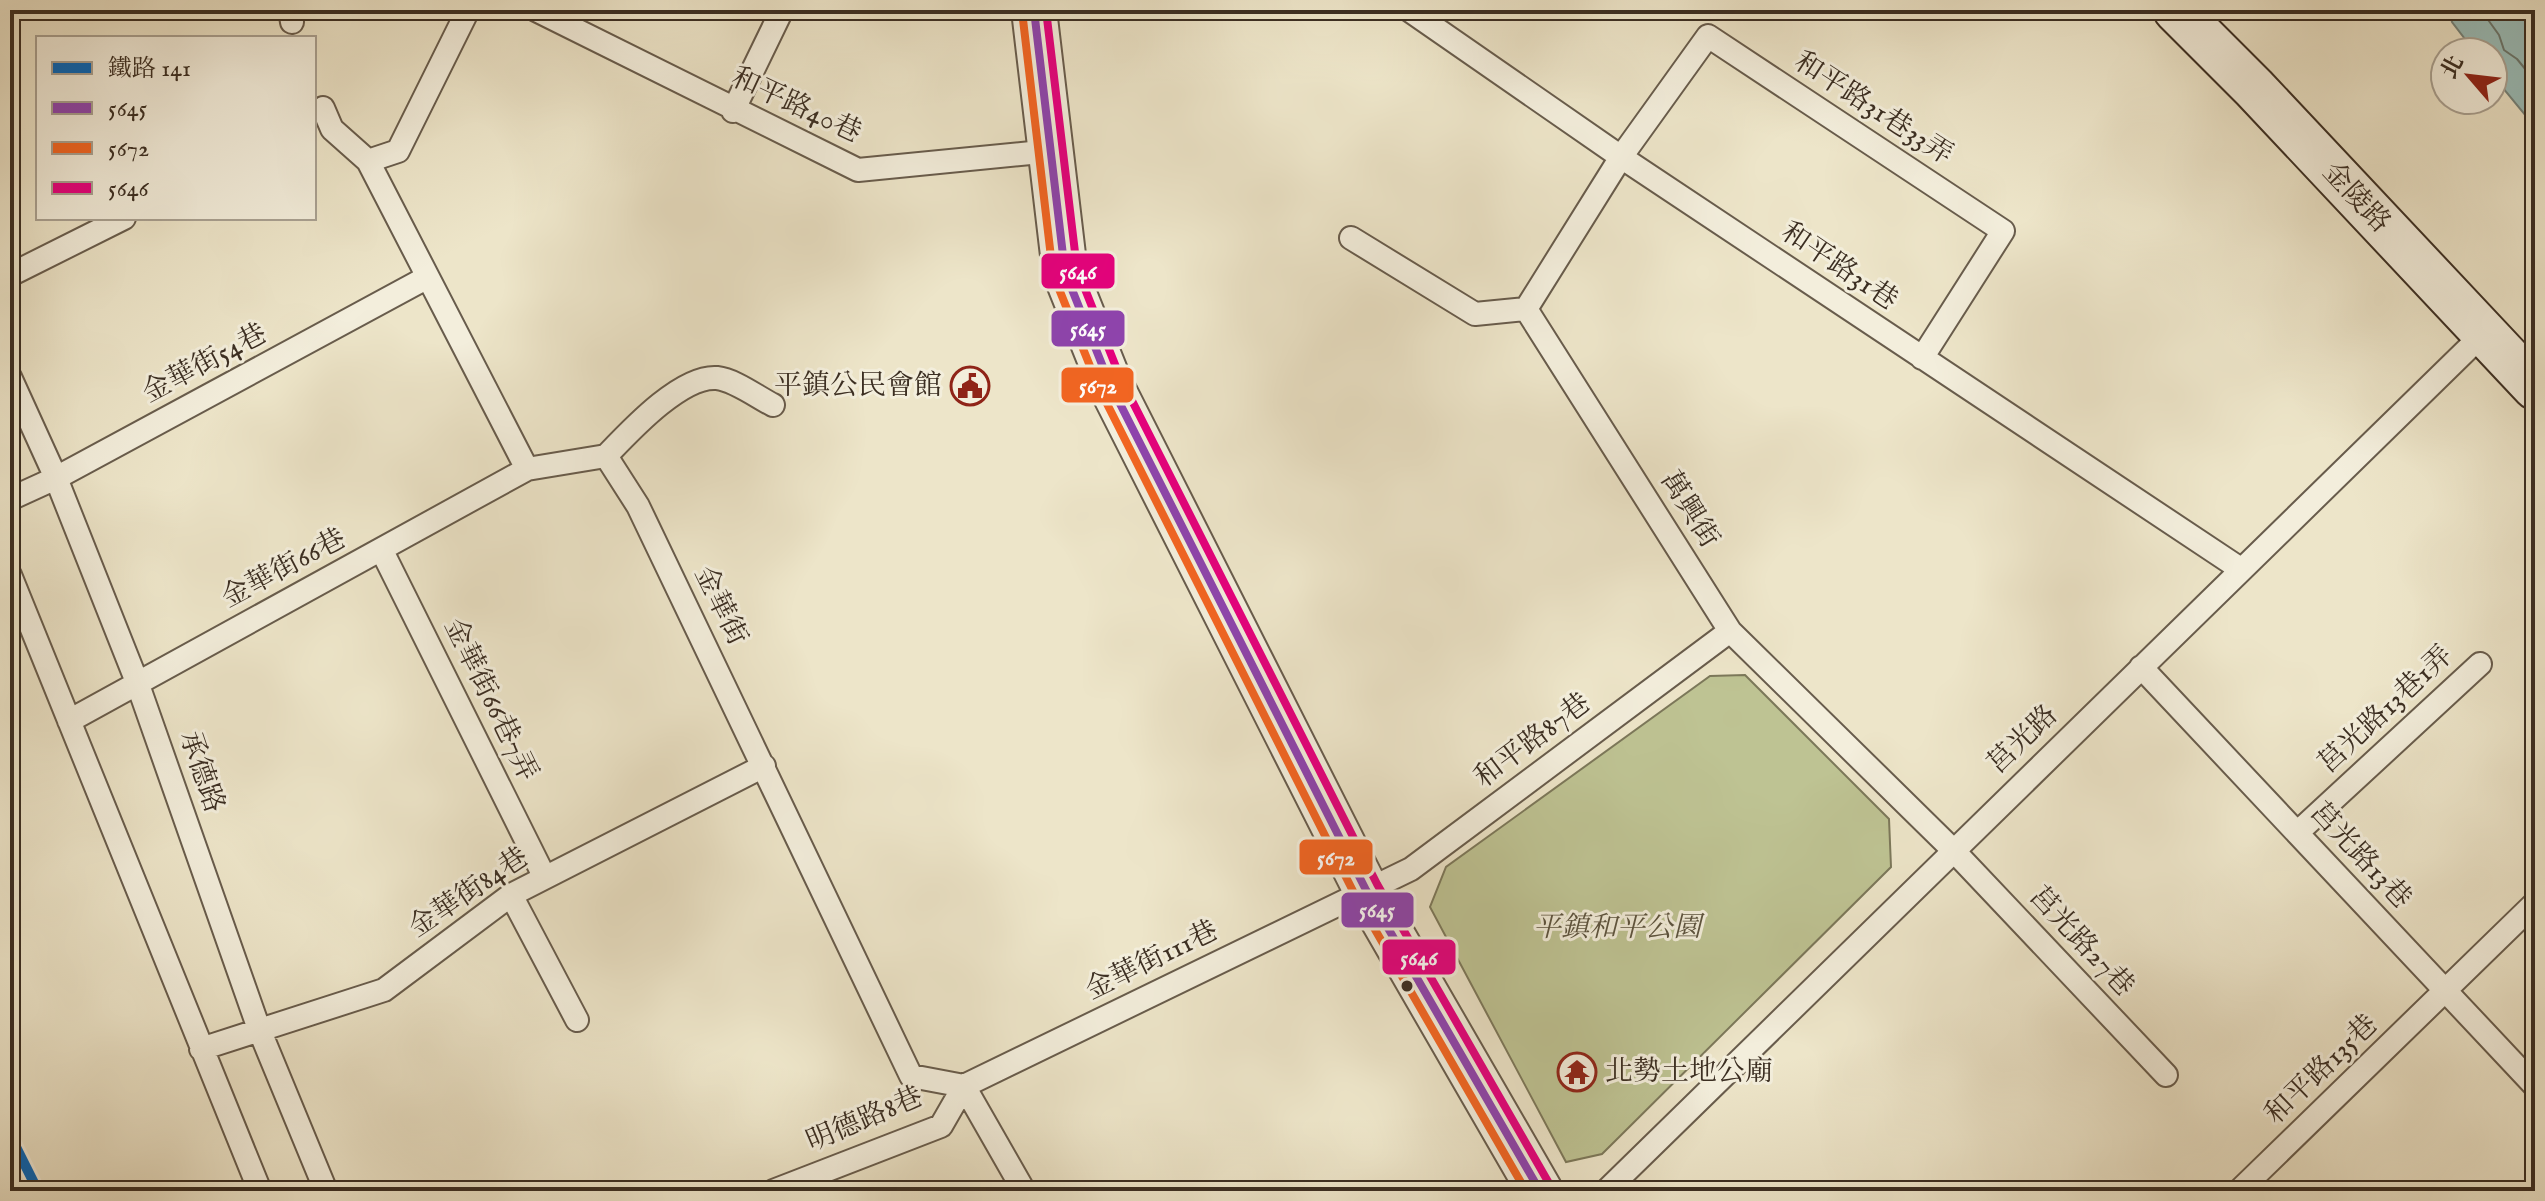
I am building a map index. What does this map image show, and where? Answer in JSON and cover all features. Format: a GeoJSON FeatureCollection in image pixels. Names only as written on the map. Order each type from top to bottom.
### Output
{"type":"FeatureCollection","features":[{"type":"Feature","properties":{"kind":"street"},"geometry":{"type":"LineString","coordinates":[[1034,10],[1065,272],[1109,382],[1366,890],[1540,1191]]}},
{"type":"Feature","properties":{"kind":"street","name":"金陵路"},"geometry":{"type":"LineString","coordinates":[[2176,10],[2254,88],[2535,387]]}},
{"type":"Feature","properties":{"kind":"lane"},"geometry":{"type":"LineString","coordinates":[[368,161],[398,151],[468,10]]}},
{"type":"Feature","properties":{"kind":"lane","name":"和平路40巷"},"geometry":{"type":"LineString","coordinates":[[536,10],[733,111],[858,170],[1051,151]]}},
{"type":"Feature","properties":{"kind":"lane"},"geometry":{"type":"LineString","coordinates":[[733,111],[782,10]]}},
{"type":"Feature","properties":{"kind":"lane","name":"和平路31巷"},"geometry":{"type":"LineString","coordinates":[[1409,10],[1621,157],[2239,568]]}},
{"type":"Feature","properties":{"kind":"lane","name":"和平路31巷33弄"},"geometry":{"type":"LineString","coordinates":[[1621,157],[1708,36],[1991,222],[2003,231],[1922,358]]}},
{"type":"Feature","properties":{"kind":"lane"},"geometry":{"type":"LineString","coordinates":[[323,122],[368,161],[527,469],[606,456],[643,417],[702,378],[721,379],[773,405]]}},
{"type":"Feature","properties":{"kind":"lane"},"geometry":{"type":"LineString","coordinates":[[1351,238],[1475,314],[1526,309],[1621,157]]}},
{"type":"Feature","properties":{"kind":"lane"},"geometry":{"type":"LineString","coordinates":[[10,275],[120,220]]}},
{"type":"Feature","properties":{"kind":"lane","name":"金華街54巷"},"geometry":{"type":"LineString","coordinates":[[10,499],[56,478],[426,278]]}},
{"type":"Feature","properties":{"kind":"lane","name":"萬興街"},"geometry":{"type":"LineString","coordinates":[[1526,309],[1730,631],[1953,850]]}},
{"type":"Feature","properties":{"kind":"lane","name":"莒光路"},"geometry":{"type":"LineString","coordinates":[[1606,1191],[2239,568],[2483,334]]}},
{"type":"Feature","properties":{"kind":"lane","name":"承德路"},"geometry":{"type":"LineString","coordinates":[[10,377],[56,478],[137,682],[259,1029],[326,1191]]}},
{"type":"Feature","properties":{"kind":"lane","name":"金華街"},"geometry":{"type":"LineString","coordinates":[[606,456],[638,506],[911,1076],[964,1086]]}},
{"type":"Feature","properties":{"kind":"lane","name":"金華街66巷"},"geometry":{"type":"LineString","coordinates":[[69,721],[527,469]]}},
{"type":"Feature","properties":{"kind":"lane","name":"金華街66巷7弄"},"geometry":{"type":"LineString","coordinates":[[382,551],[544,876]]}},
{"type":"Feature","properties":{"kind":"lane"},"geometry":{"type":"LineString","coordinates":[[10,575],[260,1191]]}},
{"type":"Feature","properties":{"kind":"lane","name":"和平路87巷"},"geometry":{"type":"LineString","coordinates":[[1366,890],[1411,869],[1730,631]]}},
{"type":"Feature","properties":{"kind":"lane","name":"莒光路13巷1弄"},"geometry":{"type":"LineString","coordinates":[[2297,833],[2480,664]]}},
{"type":"Feature","properties":{"kind":"lane","name":"莒光路13巷"},"geometry":{"type":"LineString","coordinates":[[2141,667],[2535,1086]]}},
{"type":"Feature","properties":{"kind":"lane","name":"金華街84巷"},"geometry":{"type":"LineString","coordinates":[[201,1049],[384,990],[511,895],[764,766]]}},
{"type":"Feature","properties":{"kind":"lane","name":"莒光路27巷"},"geometry":{"type":"LineString","coordinates":[[1953,850],[2166,1075]]}},
{"type":"Feature","properties":{"kind":"lane","name":"金華街111巷"},"geometry":{"type":"LineString","coordinates":[[964,1086],[1366,890]]}},
{"type":"Feature","properties":{"kind":"lane"},"geometry":{"type":"LineString","coordinates":[[511,895],[577,1020]]}},
{"type":"Feature","properties":{"kind":"lane","name":"和平路135巷"},"geometry":{"type":"LineString","coordinates":[[2239,1191],[2447,993],[2535,903]]}},
{"type":"Feature","properties":{"kind":"lane"},"geometry":{"type":"LineString","coordinates":[[964,1086],[1024,1191]]}},
{"type":"Feature","properties":{"kind":"lane","name":"明德路8巷"},"geometry":{"type":"LineString","coordinates":[[773,1191],[941,1126],[964,1086]]}},
{"type":"Feature","properties":{"kind":"green space","name":"平鎮和平公園"},"geometry":{"type":"Polygon","coordinates":[[[1745,675],[1889,819],[1891,867],[1602,1154],[1566,1162],[1430,907],[1446,867],[1710,676],[1745,675]]]}},
{"type":"Feature","properties":{"kind":"water"},"geometry":{"type":"Polygon","coordinates":[[[2449,10],[2535,10],[2535,127],[2509,95],[2509,36],[2463,36],[2452,22],[2449,10]]]}},
{"type":"Feature","properties":{"kind":"rail line","name":"141"},"geometry":{"type":"LineString","coordinates":[[10,1135],[38,1191]]}},
{"type":"Feature","properties":{"kind":"transit line","name":"5645"},"geometry":{"type":"LineString","coordinates":[[1034,10],[1065,272],[1109,382],[1366,890],[1540,1191]]}},
{"type":"Feature","properties":{"kind":"transit line","name":"5646"},"geometry":{"type":"LineString","coordinates":[[1046,10],[1077,269],[1120,377],[1377,884],[1550,1185]]}},
{"type":"Feature","properties":{"kind":"transit line","name":"5672"},"geometry":{"type":"LineString","coordinates":[[1022,11],[1053,274],[1098,386],[1355,895],[1526,1191]]}},
{"type":"Feature","properties":{"kind":"place","name":"平鎮公民會館"},"geometry":{"type":"Point","coordinates":[970,386]}},
{"type":"Feature","properties":{"kind":"place","name":"北勢土地公廟"},"geometry":{"type":"Point","coordinates":[1577,1072]}}]}
